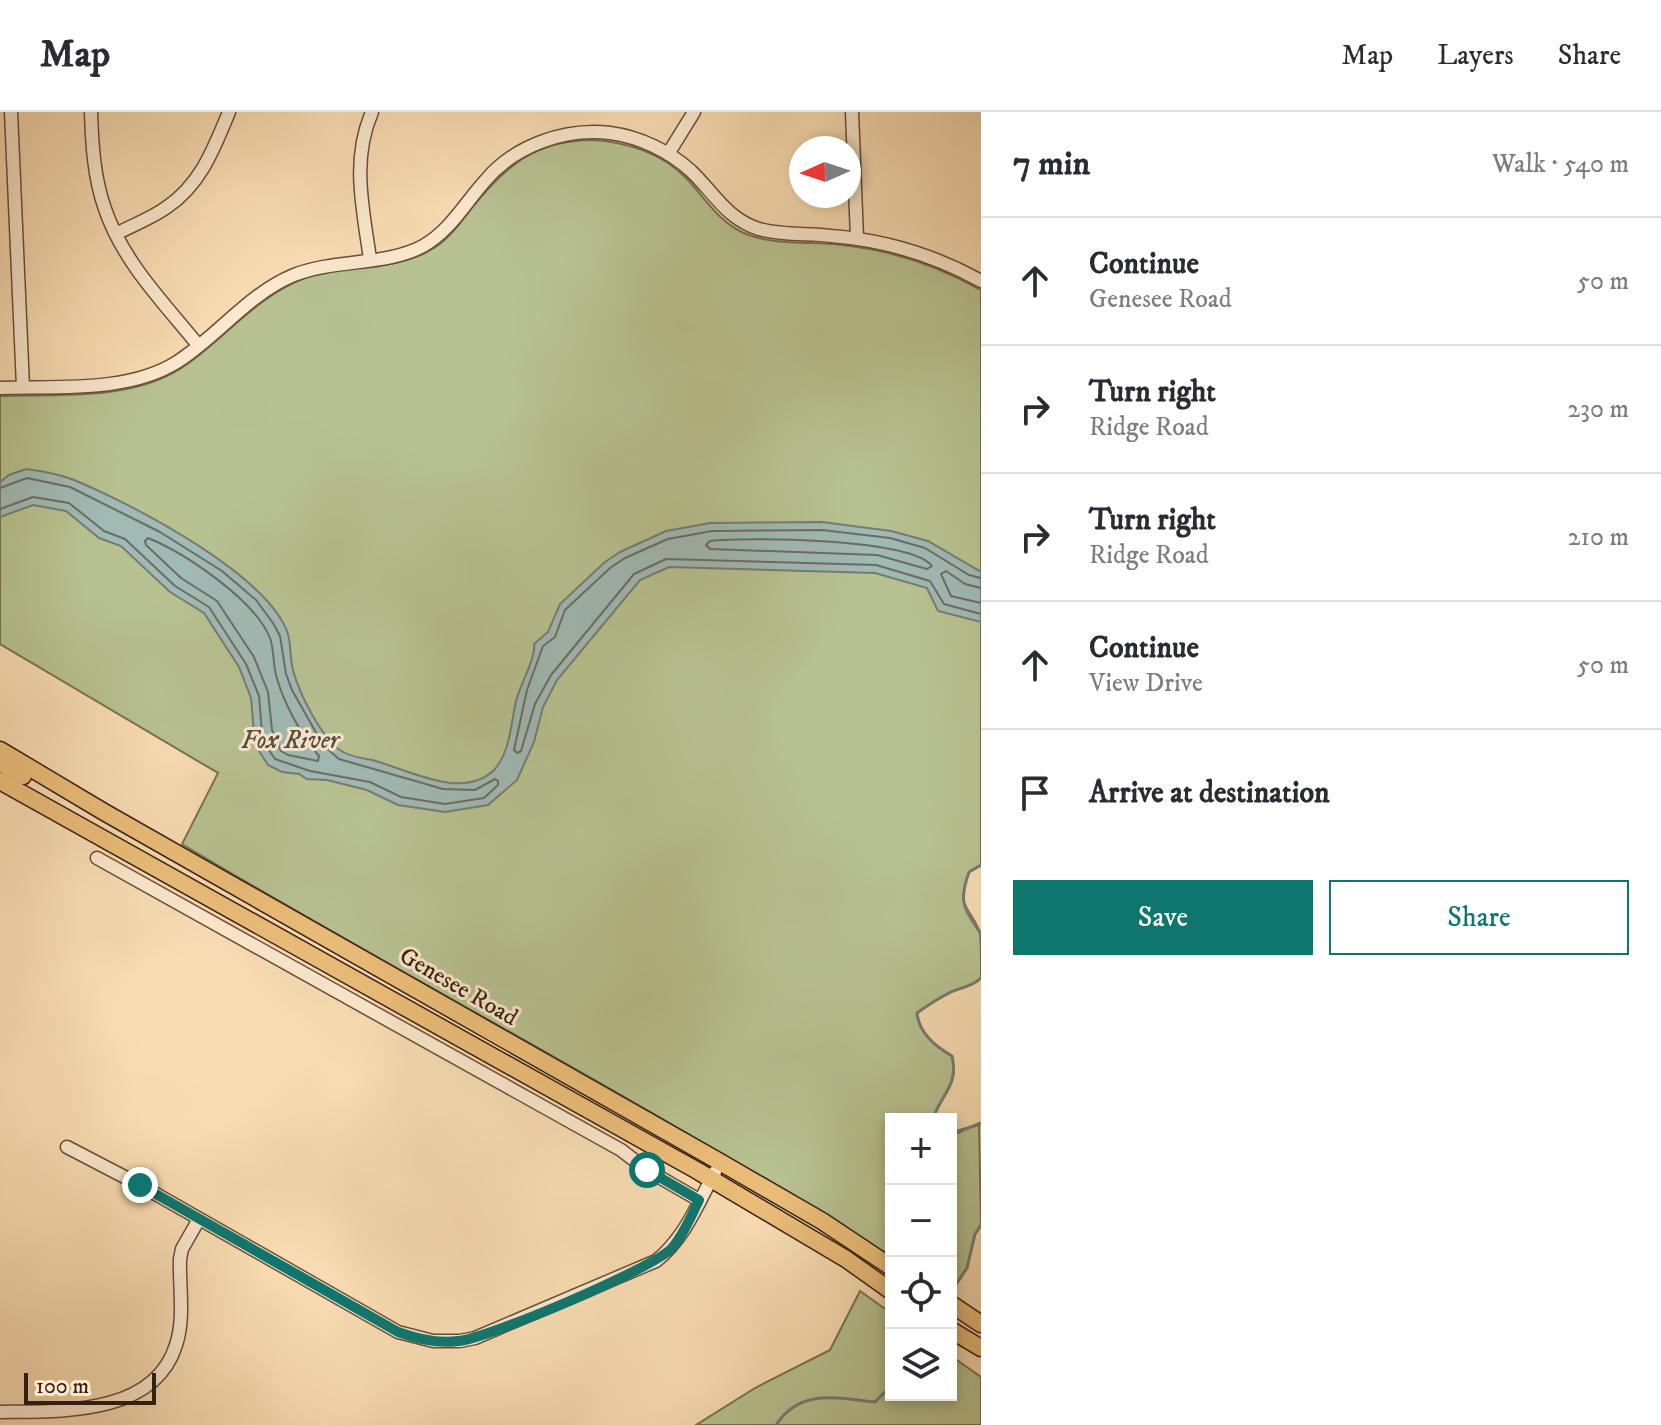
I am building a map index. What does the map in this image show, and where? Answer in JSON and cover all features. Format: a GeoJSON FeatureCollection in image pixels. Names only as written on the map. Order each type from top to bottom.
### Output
{"type":"FeatureCollection","features":[{"type":"Feature","properties":{"kind":"main road","name":"Genesee Road"},"geometry":{"type":"LineString","coordinates":[[2,753],[720,1162],[822,1221],[885,1263]]}},
{"type":"Feature","properties":{"kind":"main road","name":"Genesee Road"},"geometry":{"type":"LineString","coordinates":[[2,784],[711,1179],[846,1259],[885,1287]]}},
{"type":"Feature","properties":{"kind":"main road"},"geometry":{"type":"LineString","coordinates":[[957,1308],[981,1324]]}},
{"type":"Feature","properties":{"kind":"main road"},"geometry":{"type":"LineString","coordinates":[[957,1334],[981,1348]]}},
{"type":"Feature","properties":{"kind":"street"},"geometry":{"type":"LineString","coordinates":[[11,112],[23,387]]}},
{"type":"Feature","properties":{"kind":"street"},"geometry":{"type":"LineString","coordinates":[[91,112],[95,171],[105,210],[116,234],[136,268],[198,345]]}},
{"type":"Feature","properties":{"kind":"street"},"geometry":{"type":"LineString","coordinates":[[116,234],[169,206],[190,188],[203,169],[229,112]]}},
{"type":"Feature","properties":{"kind":"street"},"geometry":{"type":"LineString","coordinates":[[370,259],[359,171],[362,139],[372,112]]}},
{"type":"Feature","properties":{"kind":"street"},"geometry":{"type":"LineString","coordinates":[[668,154],[694,112]]}},
{"type":"Feature","properties":{"kind":"street"},"geometry":{"type":"LineString","coordinates":[[852,112],[857,238]]}},
{"type":"Feature","properties":{"kind":"street"},"geometry":{"type":"LineString","coordinates":[[0,388],[132,381],[158,372],[179,361],[268,289],[291,277],[331,264],[414,250],[438,237],[496,169],[522,151],[550,138],[573,133],[606,133],[638,140],[668,154],[691,171],[723,208],[752,226],[777,233],[857,238],[924,255],[981,281]]}},
{"type":"Feature","properties":{"kind":"street"},"geometry":{"type":"LineString","coordinates":[[97,858],[621,1150],[647,1170],[699,1200]]}},
{"type":"Feature","properties":{"kind":"street"},"geometry":{"type":"LineString","coordinates":[[67,1147],[398,1332],[446,1342],[491,1333],[656,1261],[671,1249],[720,1162]]}},
{"type":"Feature","properties":{"kind":"street"},"geometry":{"type":"LineString","coordinates":[[0,1412],[110,1404],[142,1390],[155,1379],[167,1365],[176,1346],[180,1326],[180,1259],[182,1249],[199,1219]]}},
{"type":"Feature","properties":{"kind":"green space"},"geometry":{"type":"Polygon","coordinates":[[[573,141],[619,143],[656,156],[677,170],[720,216],[744,233],[780,241],[860,247],[896,255],[981,290],[981,865],[969,872],[963,900],[980,932],[981,978],[917,1013],[921,1027],[929,1038],[952,1056],[953,1075],[935,1113],[885,1113],[885,1255],[628,1099],[182,844],[218,773],[0,644],[0,396],[111,392],[154,382],[190,362],[253,309],[286,286],[321,273],[404,261],[434,248],[455,230],[484,193],[510,168],[538,150],[573,141]]]}},
{"type":"Feature","properties":{"kind":"green space"},"geometry":{"type":"Polygon","coordinates":[[[979,1123],[981,1225],[975,1234],[967,1268],[957,1283],[957,1133],[979,1123]]]}},
{"type":"Feature","properties":{"kind":"green space"},"geometry":{"type":"Polygon","coordinates":[[[860,1291],[885,1309],[885,1401],[957,1401],[957,1360],[981,1377],[981,1425],[696,1425],[755,1388],[830,1350],[860,1291]]]}},
{"type":"Feature","properties":{"kind":"water","name":"Fox River"},"geometry":{"type":"Polygon","coordinates":[[[26,469],[63,476],[128,505],[226,565],[275,611],[288,634],[293,670],[300,691],[312,715],[335,746],[350,755],[451,783],[481,779],[499,763],[507,746],[516,701],[533,657],[534,644],[548,632],[560,604],[605,562],[666,531],[710,523],[822,522],[891,531],[928,541],[981,572],[981,622],[938,611],[927,588],[875,573],[669,567],[640,580],[557,680],[543,707],[534,742],[517,780],[488,805],[445,812],[398,805],[367,790],[327,780],[307,779],[268,765],[259,751],[251,698],[239,667],[204,613],[170,592],[121,546],[99,538],[66,511],[33,505],[0,517],[0,482],[26,469]]]}},
{"type":"Feature","properties":{"kind":"waterway"},"geometry":{"type":"LineString","coordinates":[[981,865],[969,872],[963,898],[981,934]]}},
{"type":"Feature","properties":{"kind":"waterway"},"geometry":{"type":"LineString","coordinates":[[935,1113],[951,1083],[954,1066],[952,1056],[929,1038],[921,1027],[917,1013],[981,978]]}},
{"type":"Feature","properties":{"kind":"waterway"},"geometry":{"type":"LineString","coordinates":[[957,1131],[981,1124]]}},
{"type":"Feature","properties":{"kind":"waterway"},"geometry":{"type":"LineString","coordinates":[[957,1283],[967,1268],[975,1234],[981,1225]]}},
{"type":"Feature","properties":{"kind":"waterway"},"geometry":{"type":"LineString","coordinates":[[776,1425],[796,1405],[808,1400],[833,1398],[875,1402],[885,1392]]}},
{"type":"Feature","properties":{"kind":"route"},"geometry":{"type":"LineString","coordinates":[[140,1185],[398,1332],[446,1342],[491,1333],[639,1270],[671,1249],[699,1200],[647,1170]]}}]}
